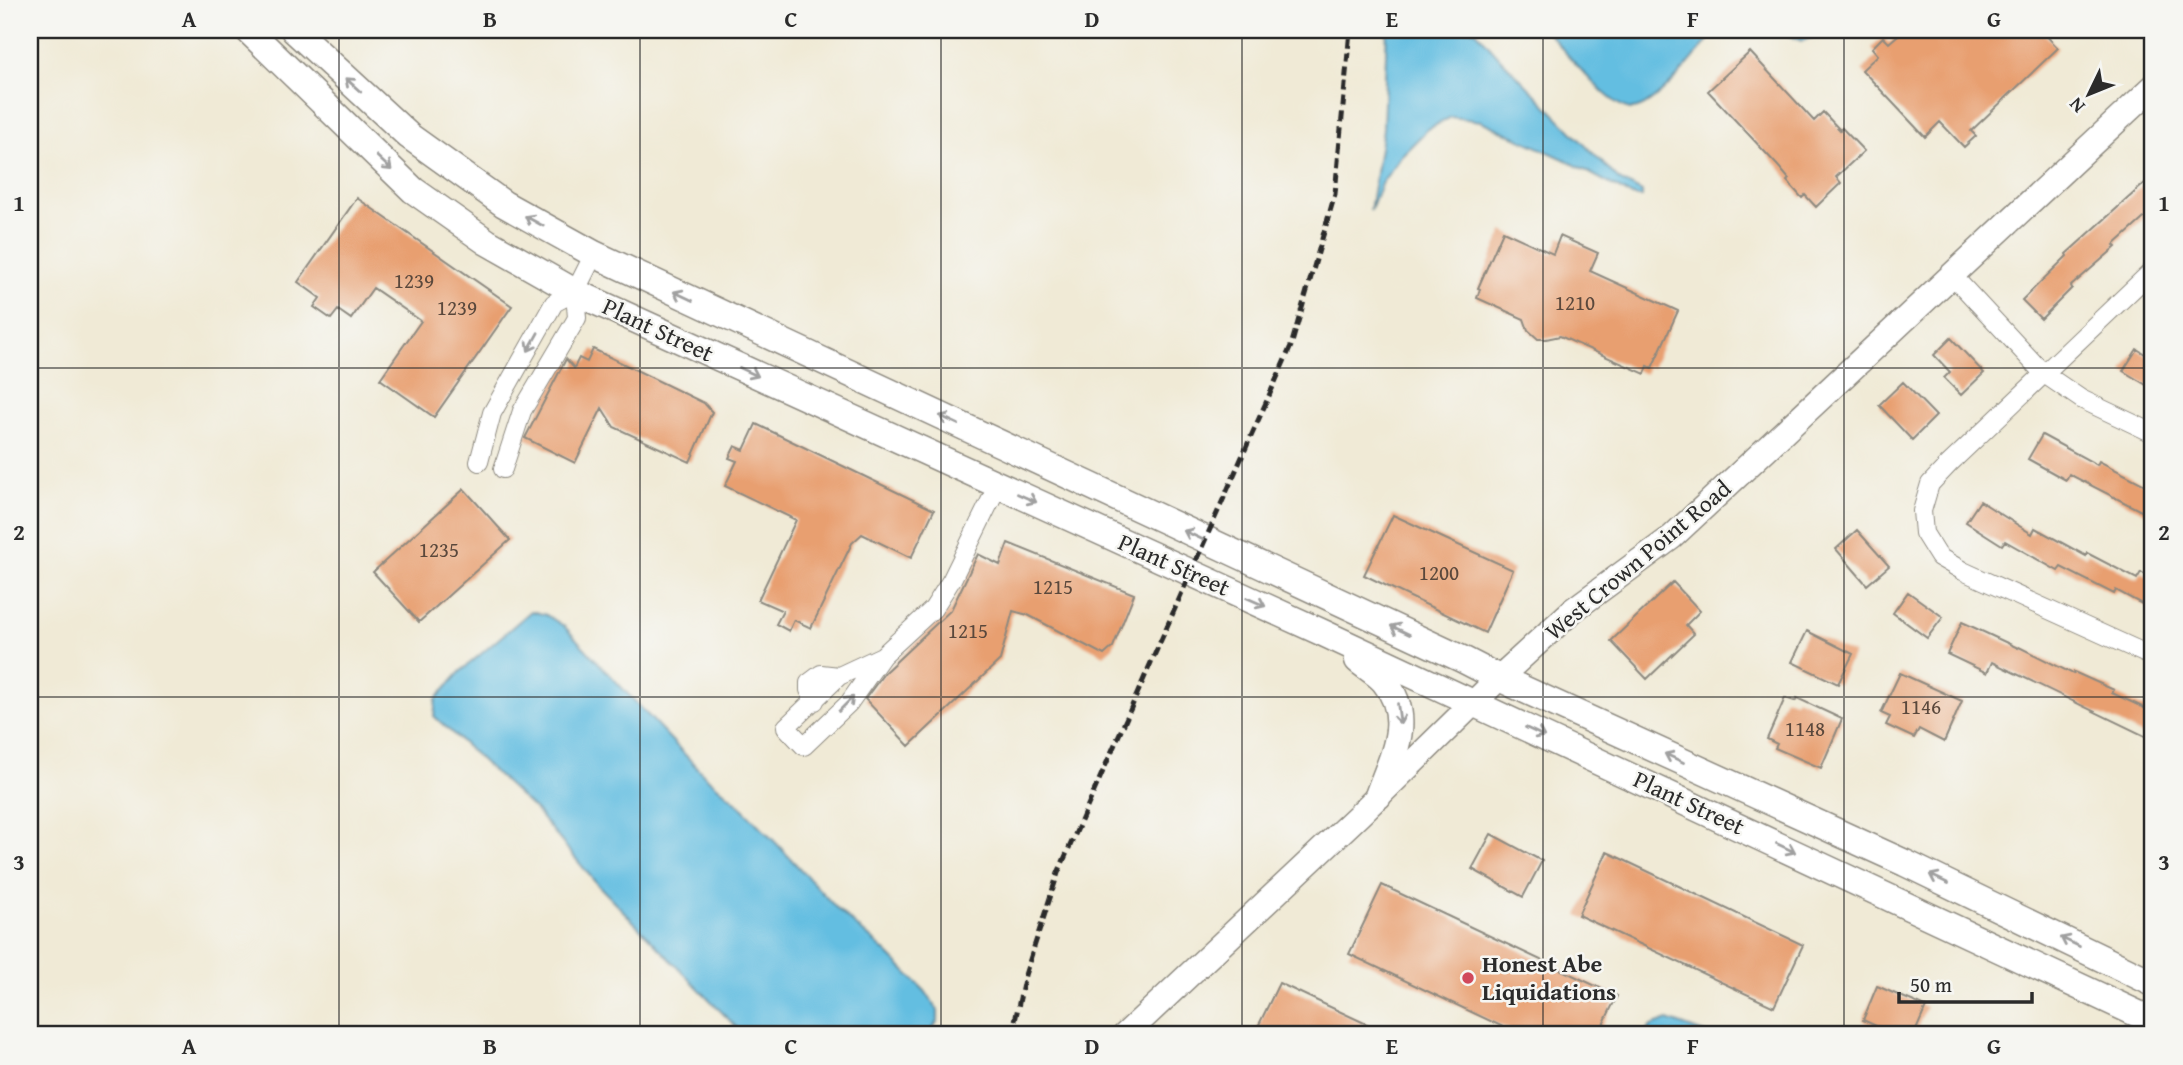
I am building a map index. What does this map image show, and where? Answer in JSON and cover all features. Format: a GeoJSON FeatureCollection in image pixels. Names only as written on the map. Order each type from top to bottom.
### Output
{"type":"FeatureCollection","features":[{"type":"Feature","properties":{"kind":"main road","name":"Plant Street"},"geometry":{"type":"LineString","coordinates":[[248,30],[413,190],[487,242],[575,292],[1321,632],[2153,1021]]}},
{"type":"Feature","properties":{"kind":"main road","name":"Plant Street"},"geometry":{"type":"LineString","coordinates":[[294,30],[409,136],[504,204],[594,254],[1499,678],[1905,863],[2149,981]]}},
{"type":"Feature","properties":{"kind":"main road"},"geometry":{"type":"LineString","coordinates":[[920,450],[946,452],[963,448],[983,437]]}},
{"type":"Feature","properties":{"kind":"main road"},"geometry":{"type":"LineString","coordinates":[[998,485],[1007,472],[1018,468],[1055,470]]}},
{"type":"Feature","properties":{"kind":"main road"},"geometry":{"type":"LineString","coordinates":[[1321,632],[1383,680],[1399,707],[1401,722],[1398,739],[1378,796]]}},
{"type":"Feature","properties":{"kind":"main road"},"geometry":{"type":"LineString","coordinates":[[1975,936],[2003,934],[2109,984],[2124,988],[2149,981]]}},
{"type":"Feature","properties":{"kind":"street","name":"West Crown Point Road"},"geometry":{"type":"LineString","coordinates":[[1125,1035],[1499,678],[1573,610],[1672,537],[2153,87]]}},
{"type":"Feature","properties":{"kind":"street"},"geometry":{"type":"LineString","coordinates":[[503,469],[522,411],[577,317],[575,292],[594,254]]}},
{"type":"Feature","properties":{"kind":"street"},"geometry":{"type":"LineString","coordinates":[[2153,270],[1930,484],[1922,511],[1924,533],[1939,557],[2153,657]]}},
{"type":"Feature","properties":{"kind":"street"},"geometry":{"type":"LineString","coordinates":[[1953,276],[2043,373],[2081,399],[2153,433]]}},
{"type":"Feature","properties":{"kind":"street"},"geometry":{"type":"LineString","coordinates":[[480,463],[492,414],[554,303],[575,292]]}},
{"type":"Feature","properties":{"kind":"street"},"geometry":{"type":"LineString","coordinates":[[882,656],[839,676],[786,727],[804,746],[849,703],[882,656],[933,609],[952,579],[998,485]]}},
{"type":"Feature","properties":{"kind":"water"},"geometry":{"type":"Polygon","coordinates":[[[1387,30],[1475,30],[1619,180],[1642,192],[1642,197],[1634,197],[1566,160],[1481,121],[1451,117],[1428,129],[1401,156],[1381,184],[1370,211],[1383,129],[1387,30]]]}},
{"type":"Feature","properties":{"kind":"water"},"geometry":{"type":"Polygon","coordinates":[[[1546,30],[1715,30],[1664,90],[1640,107],[1631,109],[1611,99],[1599,88],[1546,30]]]}},
{"type":"Feature","properties":{"kind":"water"},"geometry":{"type":"Polygon","coordinates":[[[1782,30],[1820,30],[1813,37],[1802,41],[1786,35],[1782,30]]]}},
{"type":"Feature","properties":{"kind":"water"},"geometry":{"type":"Polygon","coordinates":[[[531,611],[546,615],[564,626],[705,776],[734,800],[839,911],[925,991],[938,1010],[938,1020],[929,1035],[744,1035],[596,883],[536,811],[434,716],[436,699],[460,672],[531,611]]]}},
{"type":"Feature","properties":{"kind":"water"},"geometry":{"type":"Polygon","coordinates":[[[1668,1020],[1709,1035],[1645,1035],[1651,1026],[1668,1020]]]}},
{"type":"Feature","properties":{"kind":"building"},"geometry":{"type":"Polygon","coordinates":[[[1904,30],[2041,30],[2058,48],[1971,131],[1976,136],[1964,147],[1940,122],[1925,137],[1862,70],[1878,55],[1872,48],[1883,37],[1889,43],[1904,30]]]}},
{"type":"Feature","properties":{"kind":"building"},"geometry":{"type":"Polygon","coordinates":[[[1750,52],[1814,121],[1823,112],[1864,151],[1836,177],[1841,183],[1816,207],[1805,195],[1802,198],[1778,166],[1708,91],[1750,52]]]}},
{"type":"Feature","properties":{"kind":"building"},"geometry":{"type":"Polygon","coordinates":[[[2145,183],[2153,193],[2153,210],[2071,286],[2041,319],[2022,300],[2067,256],[2066,254],[2145,183]]]}},
{"type":"Feature","properties":{"kind":"building"},"geometry":{"type":"Polygon","coordinates":[[[357,198],[512,306],[434,417],[380,379],[421,321],[373,288],[351,319],[338,310],[331,319],[314,307],[320,298],[298,282],[357,198]]]}},
{"type":"Feature","properties":{"kind":"building"},"geometry":{"type":"Polygon","coordinates":[[[1503,231],[1553,254],[1560,236],[1598,253],[1590,271],[1678,311],[1652,368],[1648,366],[1645,374],[1560,336],[1538,339],[1528,330],[1524,319],[1477,298],[1478,288],[1503,231]]]}},
{"type":"Feature","properties":{"kind":"building"},"geometry":{"type":"Polygon","coordinates":[[[1951,338],[1984,373],[1961,395],[1944,378],[1950,372],[1934,355],[1951,338]]]}},
{"type":"Feature","properties":{"kind":"building"},"geometry":{"type":"Polygon","coordinates":[[[593,349],[704,403],[712,412],[690,462],[614,427],[602,408],[575,463],[525,438],[566,359],[574,368],[579,358],[587,362],[593,349]]]}},
{"type":"Feature","properties":{"kind":"building"},"geometry":{"type":"Polygon","coordinates":[[[2137,349],[2153,359],[2153,389],[2123,371],[2137,349]]]}},
{"type":"Feature","properties":{"kind":"building"},"geometry":{"type":"Polygon","coordinates":[[[1903,382],[1936,416],[1912,440],[1879,405],[1903,382]]]}},
{"type":"Feature","properties":{"kind":"building"},"geometry":{"type":"Polygon","coordinates":[[[756,424],[934,510],[911,558],[862,534],[852,543],[811,628],[794,620],[789,631],[776,624],[783,611],[758,600],[796,520],[725,486],[737,461],[729,458],[735,446],[744,450],[756,424]]]}},
{"type":"Feature","properties":{"kind":"building"},"geometry":{"type":"Polygon","coordinates":[[[2042,435],[2097,465],[2099,461],[2153,489],[2153,517],[2069,474],[2066,480],[2028,459],[2042,435]]]}},
{"type":"Feature","properties":{"kind":"building"},"geometry":{"type":"Polygon","coordinates":[[[464,489],[510,540],[419,622],[373,572],[464,489]]]}},
{"type":"Feature","properties":{"kind":"building"},"geometry":{"type":"Polygon","coordinates":[[[1980,501],[2032,534],[2035,528],[2086,556],[2087,553],[2137,579],[2141,572],[2153,579],[2153,610],[2116,590],[2114,594],[2061,567],[2058,571],[2005,541],[2002,545],[1966,522],[1980,501]]]}},
{"type":"Feature","properties":{"kind":"building"},"geometry":{"type":"Polygon","coordinates":[[[1393,515],[1513,570],[1485,633],[1364,575],[1393,515]]]}},
{"type":"Feature","properties":{"kind":"building"},"geometry":{"type":"Polygon","coordinates":[[[1857,530],[1889,566],[1867,585],[1836,549],[1857,530]]]}},
{"type":"Feature","properties":{"kind":"building"},"geometry":{"type":"Polygon","coordinates":[[[1008,543],[1134,594],[1113,647],[1104,655],[1028,615],[1013,611],[1000,660],[909,746],[865,699],[885,672],[951,610],[978,554],[1000,565],[1008,543]]]}},
{"type":"Feature","properties":{"kind":"building"},"geometry":{"type":"Polygon","coordinates":[[[1673,582],[1700,611],[1686,625],[1694,634],[1647,679],[1611,641],[1673,582]]]}},
{"type":"Feature","properties":{"kind":"building"},"geometry":{"type":"Polygon","coordinates":[[[1908,592],[1943,617],[1927,638],[1893,613],[1908,592]]]}},
{"type":"Feature","properties":{"kind":"building"},"geometry":{"type":"Polygon","coordinates":[[[1962,622],[2073,674],[2074,672],[2114,690],[2112,693],[2153,712],[2153,740],[1992,662],[1987,673],[1947,654],[1962,622]]]}},
{"type":"Feature","properties":{"kind":"building"},"geometry":{"type":"Polygon","coordinates":[[[1807,631],[1853,654],[1838,684],[1792,662],[1807,631]]]}},
{"type":"Feature","properties":{"kind":"building"},"geometry":{"type":"Polygon","coordinates":[[[1900,673],[1962,701],[1944,742],[1919,729],[1914,738],[1886,725],[1890,717],[1881,713],[1900,673]]]}},
{"type":"Feature","properties":{"kind":"building"},"geometry":{"type":"Polygon","coordinates":[[[1785,698],[1795,701],[1797,698],[1842,719],[1821,768],[1775,748],[1777,744],[1767,739],[1785,698]]]}},
{"type":"Feature","properties":{"kind":"building"},"geometry":{"type":"Polygon","coordinates":[[[1491,834],[1542,861],[1523,897],[1472,869],[1491,834]]]}},
{"type":"Feature","properties":{"kind":"building"},"geometry":{"type":"Polygon","coordinates":[[[1607,852],[1803,945],[1774,1007],[1578,915],[1607,852]]]}},
{"type":"Feature","properties":{"kind":"building"},"geometry":{"type":"Polygon","coordinates":[[[1382,885],[1617,996],[1598,1035],[1520,1035],[1349,954],[1382,885]]]}},
{"type":"Feature","properties":{"kind":"building"},"geometry":{"type":"Polygon","coordinates":[[[1279,983],[1390,1035],[1254,1035],[1279,983]]]}},
{"type":"Feature","properties":{"kind":"building"},"geometry":{"type":"Polygon","coordinates":[[[1877,986],[1926,1007],[1914,1035],[1896,1035],[1863,1020],[1877,986]]]}},
{"type":"Feature","properties":{"kind":"railway"},"geometry":{"type":"LineString","coordinates":[[1012,1035],[1025,975],[1058,873],[1291,346],[1335,194],[1350,30]]}},
{"type":"Feature","properties":{"kind":"place","name":"Honest Abe Liquidations"},"geometry":{"type":"Point","coordinates":[1468,978]}}]}
